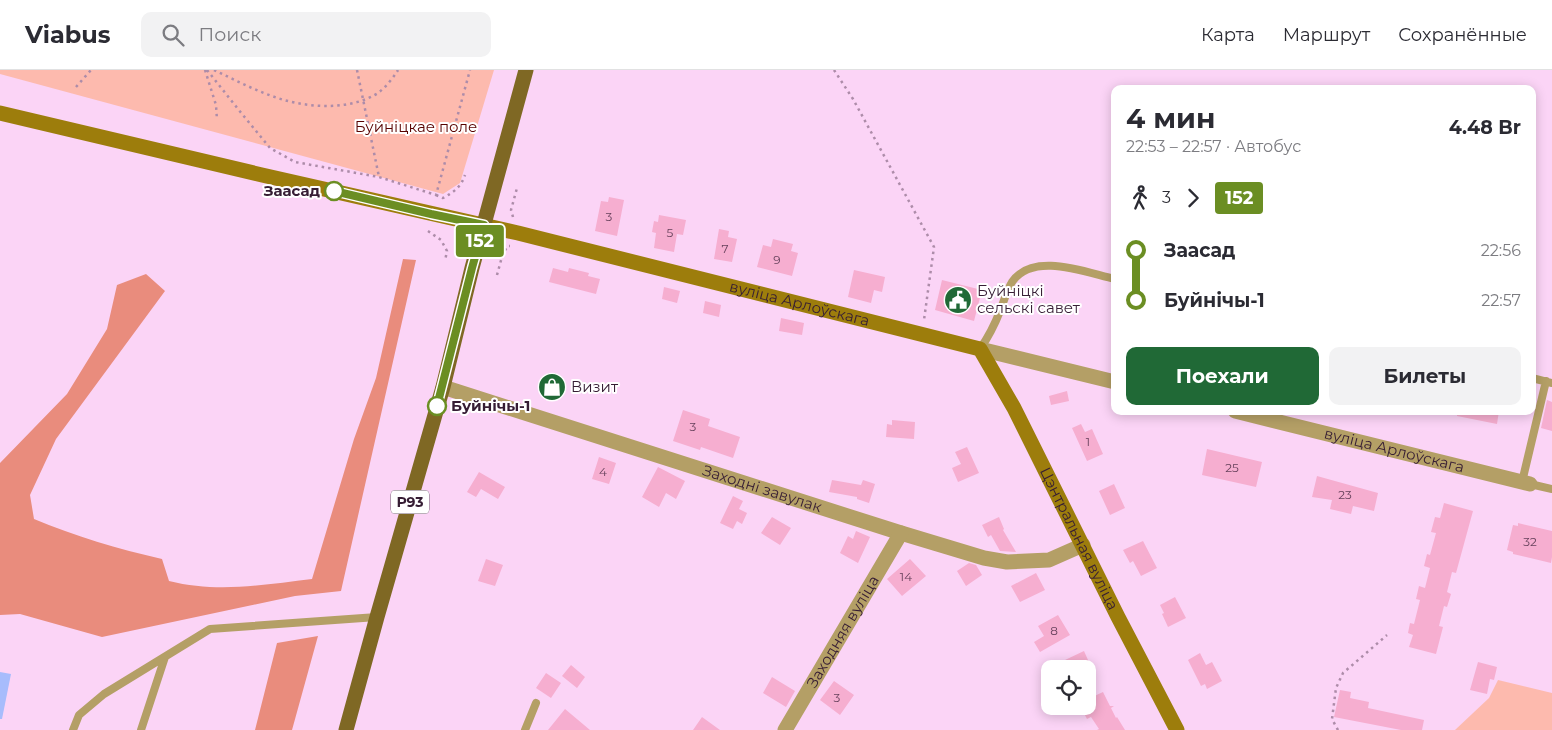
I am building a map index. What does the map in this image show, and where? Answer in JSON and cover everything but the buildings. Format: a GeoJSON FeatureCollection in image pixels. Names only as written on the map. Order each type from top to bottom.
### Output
{"type":"FeatureCollection","features":[{"type":"Feature","properties":{"kind":"main road","name":"Р93"},"geometry":{"type":"LineString","coordinates":[[346,730],[442,387],[526,70]]}},
{"type":"Feature","properties":{"kind":"street","name":"вуліца Арлоўскага"},"geometry":{"type":"LineString","coordinates":[[0,113],[484,225],[1111,381]]}},
{"type":"Feature","properties":{"kind":"street","name":"Цэнтральная вуліца"},"geometry":{"type":"LineString","coordinates":[[980,348],[1014,408],[1118,617],[1177,730]]}},
{"type":"Feature","properties":{"kind":"street","name":"Заходні завулак"},"geometry":{"type":"LineString","coordinates":[[442,387],[984,558],[1007,562],[1049,560],[1083,544]]}},
{"type":"Feature","properties":{"kind":"street","name":"вуліца Арлоўскага"},"geometry":{"type":"LineString","coordinates":[[1251,415],[1526,483]]}},
{"type":"Feature","properties":{"kind":"street","name":"Заходняя вуліца"},"geometry":{"type":"LineString","coordinates":[[785,730],[901,533]]}},
{"type":"Feature","properties":{"kind":"lane"},"geometry":{"type":"LineString","coordinates":[[980,348],[992,329],[1012,281],[1028,270],[1036,266],[1059,266],[1111,278]]}},
{"type":"Feature","properties":{"kind":"lane"},"geometry":{"type":"LineString","coordinates":[[1526,483],[1549,382],[1536,379]]}},
{"type":"Feature","properties":{"kind":"lane","name":"вуліца Арлоўскага"},"geometry":{"type":"LineString","coordinates":[[1526,483],[1552,489]]}},
{"type":"Feature","properties":{"kind":"lane"},"geometry":{"type":"LineString","coordinates":[[73,730],[78,715],[104,694],[210,629],[377,617]]}},
{"type":"Feature","properties":{"kind":"lane"},"geometry":{"type":"LineString","coordinates":[[141,730],[164,657]]}},
{"type":"Feature","properties":{"kind":"lane"},"geometry":{"type":"LineString","coordinates":[[524,730],[536,703]]}},
{"type":"Feature","properties":{"kind":"path"},"geometry":{"type":"LineString","coordinates":[[76,87],[91,70]]}},
{"type":"Feature","properties":{"kind":"path"},"geometry":{"type":"LineString","coordinates":[[206,70],[216,105],[217,120]]}},
{"type":"Feature","properties":{"kind":"path"},"geometry":{"type":"LineString","coordinates":[[206,70],[270,148],[295,162],[379,177],[443,198],[454,192],[461,185],[465,175]]}},
{"type":"Feature","properties":{"kind":"path"},"geometry":{"type":"LineString","coordinates":[[214,70],[284,100],[313,106],[341,105],[363,100],[378,92],[393,78],[398,70]]}},
{"type":"Feature","properties":{"kind":"path"},"geometry":{"type":"LineString","coordinates":[[357,70],[379,177]]}},
{"type":"Feature","properties":{"kind":"path"},"geometry":{"type":"LineString","coordinates":[[436,195],[470,70]]}},
{"type":"Feature","properties":{"kind":"path"},"geometry":{"type":"LineString","coordinates":[[834,70],[853,99],[934,247],[922,334]]}},
{"type":"Feature","properties":{"kind":"path"},"geometry":{"type":"LineString","coordinates":[[514,220],[511,210],[517,188]]}},
{"type":"Feature","properties":{"kind":"path"},"geometry":{"type":"LineString","coordinates":[[428,230],[441,240],[447,251],[445,261]]}},
{"type":"Feature","properties":{"kind":"path"},"geometry":{"type":"LineString","coordinates":[[497,275],[502,252],[508,246],[514,246]]}},
{"type":"Feature","properties":{"kind":"path"},"geometry":{"type":"LineString","coordinates":[[1338,730],[1332,719],[1336,688],[1343,673],[1387,634]]}},
{"type":"Feature","properties":{"kind":"green space","name":"Буйніцкае поле"},"geometry":{"type":"Polygon","coordinates":[[[0,70],[494,70],[460,183],[443,194],[0,74],[0,70]]]}},
{"type":"Feature","properties":{"kind":"green space"},"geometry":{"type":"Polygon","coordinates":[[[1498,680],[1552,693],[1552,730],[1455,730],[1489,698],[1498,680]]]}},
{"type":"Feature","properties":{"kind":"shaded area"},"geometry":{"type":"Polygon","coordinates":[[[403,259],[416,260],[341,591],[295,596],[102,637],[20,614],[0,615],[0,463],[67,394],[107,329],[117,285],[146,274],[165,291],[56,439],[30,495],[34,519],[97,542],[162,559],[169,581],[187,585],[240,587],[312,579],[354,439],[376,378],[403,259]]]}},
{"type":"Feature","properties":{"kind":"shaded area"},"geometry":{"type":"Polygon","coordinates":[[[318,636],[292,730],[255,730],[277,643],[318,636]]]}},
{"type":"Feature","properties":{"kind":"water"},"geometry":{"type":"Polygon","coordinates":[[[0,672],[11,674],[2,719],[0,719],[0,672]]]}},
{"type":"Feature","properties":{"kind":"bus line","name":"152"},"geometry":{"type":"LineString","coordinates":[[334,191],[484,225],[437,406]]}},
{"type":"Feature","properties":{"kind":"place","name":"Заасад"},"geometry":{"type":"Point","coordinates":[334,191]}},
{"type":"Feature","properties":{"kind":"place","name":"Буйніцкі сельскі савет"},"geometry":{"type":"Point","coordinates":[958,300]}},
{"type":"Feature","properties":{"kind":"place","name":"Визит"},"geometry":{"type":"Point","coordinates":[552,387]}},
{"type":"Feature","properties":{"kind":"place","name":"Буйнічы-1"},"geometry":{"type":"Point","coordinates":[437,406]}}]}
